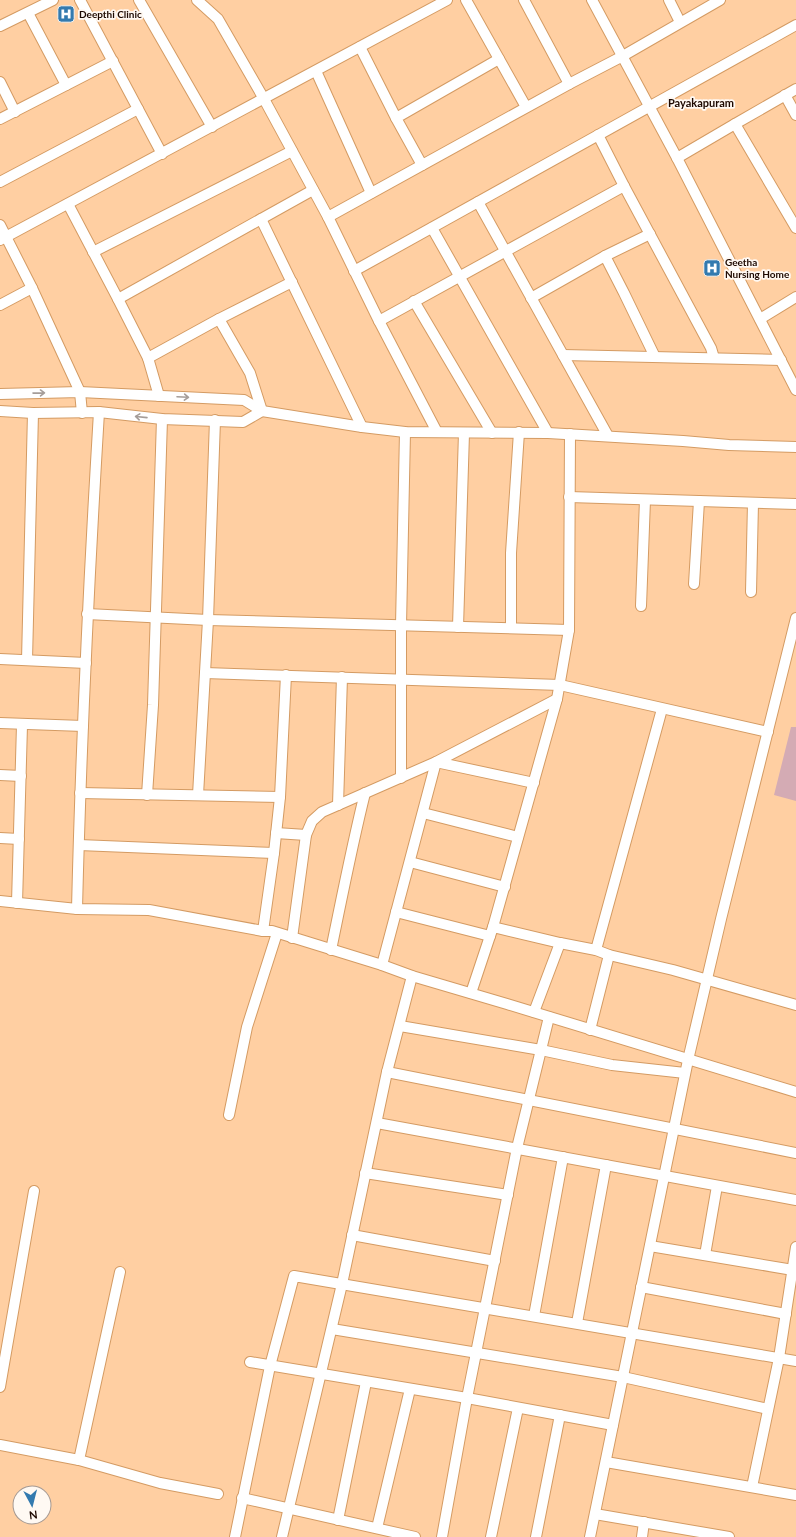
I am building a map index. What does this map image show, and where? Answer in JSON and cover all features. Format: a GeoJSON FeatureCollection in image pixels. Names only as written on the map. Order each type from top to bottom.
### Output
{"type":"FeatureCollection","features":[{"type":"Feature","properties":{"kind":"street"},"geometry":{"type":"LineString","coordinates":[[0,26],[53,0]]}},
{"type":"Feature","properties":{"kind":"street"},"geometry":{"type":"LineString","coordinates":[[80,0],[162,154]]}},
{"type":"Feature","properties":{"kind":"street"},"geometry":{"type":"LineString","coordinates":[[139,0],[212,127]]}},
{"type":"Feature","properties":{"kind":"street"},"geometry":{"type":"LineString","coordinates":[[197,0],[218,19],[264,99],[314,190],[379,321],[437,432]]}},
{"type":"Feature","properties":{"kind":"street"},"geometry":{"type":"LineString","coordinates":[[4,238],[447,0]]}},
{"type":"Feature","properties":{"kind":"street"},"geometry":{"type":"LineString","coordinates":[[466,0],[526,107]]}},
{"type":"Feature","properties":{"kind":"street"},"geometry":{"type":"LineString","coordinates":[[524,0],[569,84]]}},
{"type":"Feature","properties":{"kind":"street"},"geometry":{"type":"LineString","coordinates":[[592,0],[677,158],[796,390]]}},
{"type":"Feature","properties":{"kind":"street"},"geometry":{"type":"LineString","coordinates":[[669,0],[680,22]]}},
{"type":"Feature","properties":{"kind":"street"},"geometry":{"type":"LineString","coordinates":[[328,217],[526,107],[622,56],[720,0]]}},
{"type":"Feature","properties":{"kind":"street"},"geometry":{"type":"LineString","coordinates":[[28,13],[66,84]]}},
{"type":"Feature","properties":{"kind":"street"},"geometry":{"type":"LineString","coordinates":[[354,270],[796,25]]}},
{"type":"Feature","properties":{"kind":"street"},"geometry":{"type":"LineString","coordinates":[[360,47],[422,165]]}},
{"type":"Feature","properties":{"kind":"street"},"geometry":{"type":"LineString","coordinates":[[396,118],[499,59]]}},
{"type":"Feature","properties":{"kind":"street"},"geometry":{"type":"LineString","coordinates":[[0,119],[113,61]]}},
{"type":"Feature","properties":{"kind":"street"},"geometry":{"type":"LineString","coordinates":[[316,71],[372,193]]}},
{"type":"Feature","properties":{"kind":"street"},"geometry":{"type":"LineString","coordinates":[[0,82],[15,112]]}},
{"type":"Feature","properties":{"kind":"street"},"geometry":{"type":"LineString","coordinates":[[677,158],[796,89]]}},
{"type":"Feature","properties":{"kind":"street"},"geometry":{"type":"LineString","coordinates":[[785,95],[796,115]]}},
{"type":"Feature","properties":{"kind":"street"},"geometry":{"type":"LineString","coordinates":[[0,182],[138,109]]}},
{"type":"Feature","properties":{"kind":"street"},"geometry":{"type":"LineString","coordinates":[[735,124],[796,228]]}},
{"type":"Feature","properties":{"kind":"street"},"geometry":{"type":"LineString","coordinates":[[598,135],[711,348],[714,358]]}},
{"type":"Feature","properties":{"kind":"street"},"geometry":{"type":"LineString","coordinates":[[93,252],[292,151]]}},
{"type":"Feature","properties":{"kind":"street"},"geometry":{"type":"LineString","coordinates":[[379,321],[624,186]]}},
{"type":"Feature","properties":{"kind":"street"},"geometry":{"type":"LineString","coordinates":[[118,299],[314,190]]}},
{"type":"Feature","properties":{"kind":"street"},"geometry":{"type":"LineString","coordinates":[[478,202],[608,436]]}},
{"type":"Feature","properties":{"kind":"street"},"geometry":{"type":"LineString","coordinates":[[68,204],[148,358],[159,396]]}},
{"type":"Feature","properties":{"kind":"street"},"geometry":{"type":"LineString","coordinates":[[261,219],[362,427]]}},
{"type":"Feature","properties":{"kind":"street"},"geometry":{"type":"LineString","coordinates":[[0,225],[4,238],[32,288],[80,392],[82,413]]}},
{"type":"Feature","properties":{"kind":"street"},"geometry":{"type":"LineString","coordinates":[[432,228],[548,433]]}},
{"type":"Feature","properties":{"kind":"street"},"geometry":{"type":"LineString","coordinates":[[531,298],[605,256],[650,234]]}},
{"type":"Feature","properties":{"kind":"street"},"geometry":{"type":"LineString","coordinates":[[605,256],[655,356]]}},
{"type":"Feature","properties":{"kind":"street"},"geometry":{"type":"LineString","coordinates":[[148,358],[219,319],[292,282]]}},
{"type":"Feature","properties":{"kind":"street"},"geometry":{"type":"LineString","coordinates":[[0,305],[32,288]]}},
{"type":"Feature","properties":{"kind":"street"},"geometry":{"type":"LineString","coordinates":[[760,319],[796,297]]}},
{"type":"Feature","properties":{"kind":"street"},"geometry":{"type":"LineString","coordinates":[[414,302],[492,432]]}},
{"type":"Feature","properties":{"kind":"street"},"geometry":{"type":"LineString","coordinates":[[219,319],[250,373],[262,411]]}},
{"type":"Feature","properties":{"kind":"street"},"geometry":{"type":"LineString","coordinates":[[563,354],[781,360]]}},
{"type":"Feature","properties":{"kind":"street"},"geometry":{"type":"LineString","coordinates":[[0,394],[80,392],[244,400],[262,411],[362,427],[405,432],[548,433],[729,445],[796,447]]}},
{"type":"Feature","properties":{"kind":"street"},"geometry":{"type":"LineString","coordinates":[[0,411],[33,413],[99,412],[162,419],[243,422],[262,411]]}},
{"type":"Feature","properties":{"kind":"street"},"geometry":{"type":"LineString","coordinates":[[78,909],[80,794],[87,614],[99,412]]}},
{"type":"Feature","properties":{"kind":"street"},"geometry":{"type":"LineString","coordinates":[[27,660],[33,413]]}},
{"type":"Feature","properties":{"kind":"street"},"geometry":{"type":"LineString","coordinates":[[147,795],[153,705],[162,419]]}},
{"type":"Feature","properties":{"kind":"street"},"geometry":{"type":"LineString","coordinates":[[198,796],[208,620],[215,420]]}},
{"type":"Feature","properties":{"kind":"street"},"geometry":{"type":"LineString","coordinates":[[401,778],[400,679],[405,432]]}},
{"type":"Feature","properties":{"kind":"street"},"geometry":{"type":"LineString","coordinates":[[511,628],[511,553],[519,432]]}},
{"type":"Feature","properties":{"kind":"street"},"geometry":{"type":"LineString","coordinates":[[458,627],[464,433]]}},
{"type":"Feature","properties":{"kind":"street"},"geometry":{"type":"LineString","coordinates":[[471,993],[492,932],[505,887],[560,684],[569,630],[570,434]]}},
{"type":"Feature","properties":{"kind":"street"},"geometry":{"type":"LineString","coordinates":[[569,498],[796,504]]}},
{"type":"Feature","properties":{"kind":"street"},"geometry":{"type":"LineString","coordinates":[[641,606],[645,500]]}},
{"type":"Feature","properties":{"kind":"street"},"geometry":{"type":"LineString","coordinates":[[694,584],[699,501]]}},
{"type":"Feature","properties":{"kind":"street"},"geometry":{"type":"LineString","coordinates":[[751,592],[753,503]]}},
{"type":"Feature","properties":{"kind":"street"},"geometry":{"type":"LineString","coordinates":[[87,614],[156,616],[208,620],[569,630]]}},
{"type":"Feature","properties":{"kind":"street"},"geometry":{"type":"LineString","coordinates":[[590,1537],[685,1073],[706,980],[796,618]]}},
{"type":"Feature","properties":{"kind":"street"},"geometry":{"type":"LineString","coordinates":[[0,659],[86,663]]}},
{"type":"Feature","properties":{"kind":"street"},"geometry":{"type":"LineString","coordinates":[[205,673],[560,684],[662,709],[768,732]]}},
{"type":"Feature","properties":{"kind":"street"},"geometry":{"type":"LineString","coordinates":[[263,931],[280,797],[286,675]]}},
{"type":"Feature","properties":{"kind":"street"},"geometry":{"type":"LineString","coordinates":[[338,805],[342,677]]}},
{"type":"Feature","properties":{"kind":"street"},"geometry":{"type":"LineString","coordinates":[[292,938],[306,835],[312,821],[322,812],[436,762],[557,699]]}},
{"type":"Feature","properties":{"kind":"street"},"geometry":{"type":"LineString","coordinates":[[596,950],[662,709]]}},
{"type":"Feature","properties":{"kind":"street"},"geometry":{"type":"LineString","coordinates":[[0,723],[22,725],[83,726]]}},
{"type":"Feature","properties":{"kind":"street"},"geometry":{"type":"LineString","coordinates":[[17,902],[22,725]]}},
{"type":"Feature","properties":{"kind":"street"},"geometry":{"type":"LineString","coordinates":[[436,762],[534,783]]}},
{"type":"Feature","properties":{"kind":"street"},"geometry":{"type":"LineString","coordinates":[[382,965],[436,762]]}},
{"type":"Feature","properties":{"kind":"street"},"geometry":{"type":"LineString","coordinates":[[0,775],[21,776]]}},
{"type":"Feature","properties":{"kind":"street"},"geometry":{"type":"LineString","coordinates":[[331,950],[344,892],[352,846],[365,793]]}},
{"type":"Feature","properties":{"kind":"street"},"geometry":{"type":"LineString","coordinates":[[80,794],[280,797]]}},
{"type":"Feature","properties":{"kind":"street"},"geometry":{"type":"LineString","coordinates":[[423,813],[518,837]]}},
{"type":"Feature","properties":{"kind":"street"},"geometry":{"type":"LineString","coordinates":[[276,833],[306,835]]}},
{"type":"Feature","properties":{"kind":"street"},"geometry":{"type":"LineString","coordinates":[[0,838],[19,839]]}},
{"type":"Feature","properties":{"kind":"street"},"geometry":{"type":"LineString","coordinates":[[79,845],[274,853]]}},
{"type":"Feature","properties":{"kind":"street"},"geometry":{"type":"LineString","coordinates":[[410,862],[505,887]]}},
{"type":"Feature","properties":{"kind":"street"},"geometry":{"type":"LineString","coordinates":[[0,901],[78,909],[149,910],[277,933],[382,965],[412,976],[796,1092]]}},
{"type":"Feature","properties":{"kind":"street"},"geometry":{"type":"LineString","coordinates":[[396,912],[492,932],[596,950],[609,955],[796,1005]]}},
{"type":"Feature","properties":{"kind":"street"},"geometry":{"type":"LineString","coordinates":[[229,1114],[247,1027],[277,933]]}},
{"type":"Feature","properties":{"kind":"street"},"geometry":{"type":"LineString","coordinates":[[534,1012],[560,943]]}},
{"type":"Feature","properties":{"kind":"street"},"geometry":{"type":"LineString","coordinates":[[590,1030],[609,955]]}},
{"type":"Feature","properties":{"kind":"street"},"geometry":{"type":"LineString","coordinates":[[282,1537],[332,1329],[387,1072],[412,976]]}},
{"type":"Feature","properties":{"kind":"street"},"geometry":{"type":"LineString","coordinates":[[442,1537],[467,1398],[517,1148],[549,1017]]}},
{"type":"Feature","properties":{"kind":"street"},"geometry":{"type":"LineString","coordinates":[[400,1026],[541,1050],[612,1065],[685,1073]]}},
{"type":"Feature","properties":{"kind":"street"},"geometry":{"type":"LineString","coordinates":[[387,1072],[796,1153]]}},
{"type":"Feature","properties":{"kind":"street"},"geometry":{"type":"LineString","coordinates":[[377,1123],[796,1200]]}},
{"type":"Feature","properties":{"kind":"street"},"geometry":{"type":"LineString","coordinates":[[534,1316],[563,1157]]}},
{"type":"Feature","properties":{"kind":"street"},"geometry":{"type":"LineString","coordinates":[[577,1323],[606,1165]]}},
{"type":"Feature","properties":{"kind":"street"},"geometry":{"type":"LineString","coordinates":[[365,1173],[508,1195]]}},
{"type":"Feature","properties":{"kind":"street"},"geometry":{"type":"LineString","coordinates":[[705,1255],[717,1186]]}},
{"type":"Feature","properties":{"kind":"street"},"geometry":{"type":"LineString","coordinates":[[0,1387],[34,1191]]}},
{"type":"Feature","properties":{"kind":"street"},"geometry":{"type":"LineString","coordinates":[[352,1235],[494,1261]]}},
{"type":"Feature","properties":{"kind":"street"},"geometry":{"type":"LineString","coordinates":[[650,1246],[793,1270]]}},
{"type":"Feature","properties":{"kind":"street"},"geometry":{"type":"LineString","coordinates":[[752,1487],[779,1358],[796,1248]]}},
{"type":"Feature","properties":{"kind":"street"},"geometry":{"type":"LineString","coordinates":[[78,1460],[120,1272]]}},
{"type":"Feature","properties":{"kind":"street"},"geometry":{"type":"LineString","coordinates":[[235,1537],[270,1366],[294,1276],[632,1332],[796,1361]]}},
{"type":"Feature","properties":{"kind":"street"},"geometry":{"type":"LineString","coordinates":[[641,1287],[786,1314]]}},
{"type":"Feature","properties":{"kind":"street"},"geometry":{"type":"LineString","coordinates":[[332,1329],[623,1377],[768,1409]]}},
{"type":"Feature","properties":{"kind":"street"},"geometry":{"type":"LineString","coordinates":[[250,1362],[467,1398],[613,1425]]}},
{"type":"Feature","properties":{"kind":"street"},"geometry":{"type":"LineString","coordinates":[[338,1520],[366,1382]]}},
{"type":"Feature","properties":{"kind":"street"},"geometry":{"type":"LineString","coordinates":[[377,1528],[410,1389]]}},
{"type":"Feature","properties":{"kind":"street"},"geometry":{"type":"LineString","coordinates":[[491,1537],[518,1408]]}},
{"type":"Feature","properties":{"kind":"street"},"geometry":{"type":"LineString","coordinates":[[536,1537],[560,1415]]}},
{"type":"Feature","properties":{"kind":"street"},"geometry":{"type":"LineString","coordinates":[[0,1445],[78,1460],[160,1483],[218,1494]]}},
{"type":"Feature","properties":{"kind":"street"},"geometry":{"type":"LineString","coordinates":[[606,1462],[796,1495]]}},
{"type":"Feature","properties":{"kind":"street"},"geometry":{"type":"LineString","coordinates":[[242,1498],[415,1537]]}},
{"type":"Feature","properties":{"kind":"street"},"geometry":{"type":"LineString","coordinates":[[595,1514],[707,1535],[729,1537]]}},
{"type":"Feature","properties":{"kind":"street"},"geometry":{"type":"LineString","coordinates":[[642,1537],[644,1522]]}},
{"type":"Feature","properties":{"kind":"shaded area"},"geometry":{"type":"Polygon","coordinates":[[[791,727],[796,727],[796,801],[774,795],[791,727]]]}},
{"type":"Feature","properties":{"kind":"place","name":"Deepthi Clinic"},"geometry":{"type":"Point","coordinates":[66,14]}},
{"type":"Feature","properties":{"kind":"place","name":"Geetha Nursing Home"},"geometry":{"type":"Point","coordinates":[712,268]}},
{"type":"Feature","properties":{"kind":"district","name":"Payakapuram"},"geometry":{"type":"Point","coordinates":[701,102]}}]}
